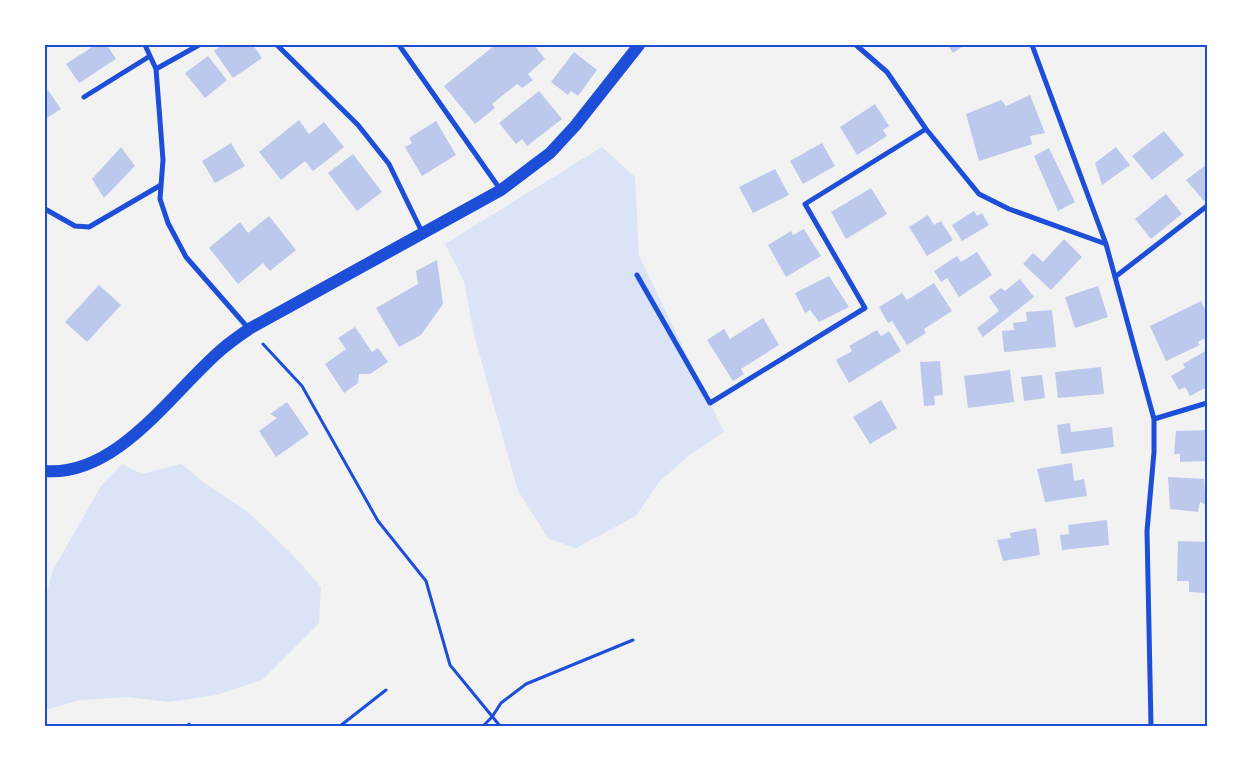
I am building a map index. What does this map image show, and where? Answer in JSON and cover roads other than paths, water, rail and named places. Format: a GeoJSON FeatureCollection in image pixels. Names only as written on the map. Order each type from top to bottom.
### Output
{"type":"FeatureCollection","features":[{"type":"Feature","properties":{"kind":"main road"},"geometry":{"type":"LineString","coordinates":[[45,471],[76,469],[105,457],[133,437],[221,350],[248,329],[501,190],[550,152],[575,126],[639,45]]}},
{"type":"Feature","properties":{"kind":"street"},"geometry":{"type":"LineString","coordinates":[[145,45],[156,69],[163,160],[160,199],[168,223],[186,257],[248,329]]}},
{"type":"Feature","properties":{"kind":"street"},"geometry":{"type":"LineString","coordinates":[[156,69],[199,45]]}},
{"type":"Feature","properties":{"kind":"street"},"geometry":{"type":"LineString","coordinates":[[278,45],[358,125],[389,164],[422,233]]}},
{"type":"Feature","properties":{"kind":"street"},"geometry":{"type":"LineString","coordinates":[[399,45],[501,190]]}},
{"type":"Feature","properties":{"kind":"street"},"geometry":{"type":"LineString","coordinates":[[856,45],[886,72],[926,129],[979,194],[1009,209],[1106,244]]}},
{"type":"Feature","properties":{"kind":"street"},"geometry":{"type":"LineString","coordinates":[[1032,45],[1106,244],[1154,419],[1154,452],[1147,531],[1151,726]]}},
{"type":"Feature","properties":{"kind":"street"},"geometry":{"type":"LineString","coordinates":[[84,97],[150,56]]}},
{"type":"Feature","properties":{"kind":"street"},"geometry":{"type":"LineString","coordinates":[[637,275],[710,403],[865,308],[805,204],[926,129]]}},
{"type":"Feature","properties":{"kind":"street"},"geometry":{"type":"LineString","coordinates":[[45,209],[75,226],[89,227],[161,185]]}},
{"type":"Feature","properties":{"kind":"street"},"geometry":{"type":"LineString","coordinates":[[1115,277],[1207,206]]}},
{"type":"Feature","properties":{"kind":"street"},"geometry":{"type":"LineString","coordinates":[[1154,419],[1207,403]]}}]}
